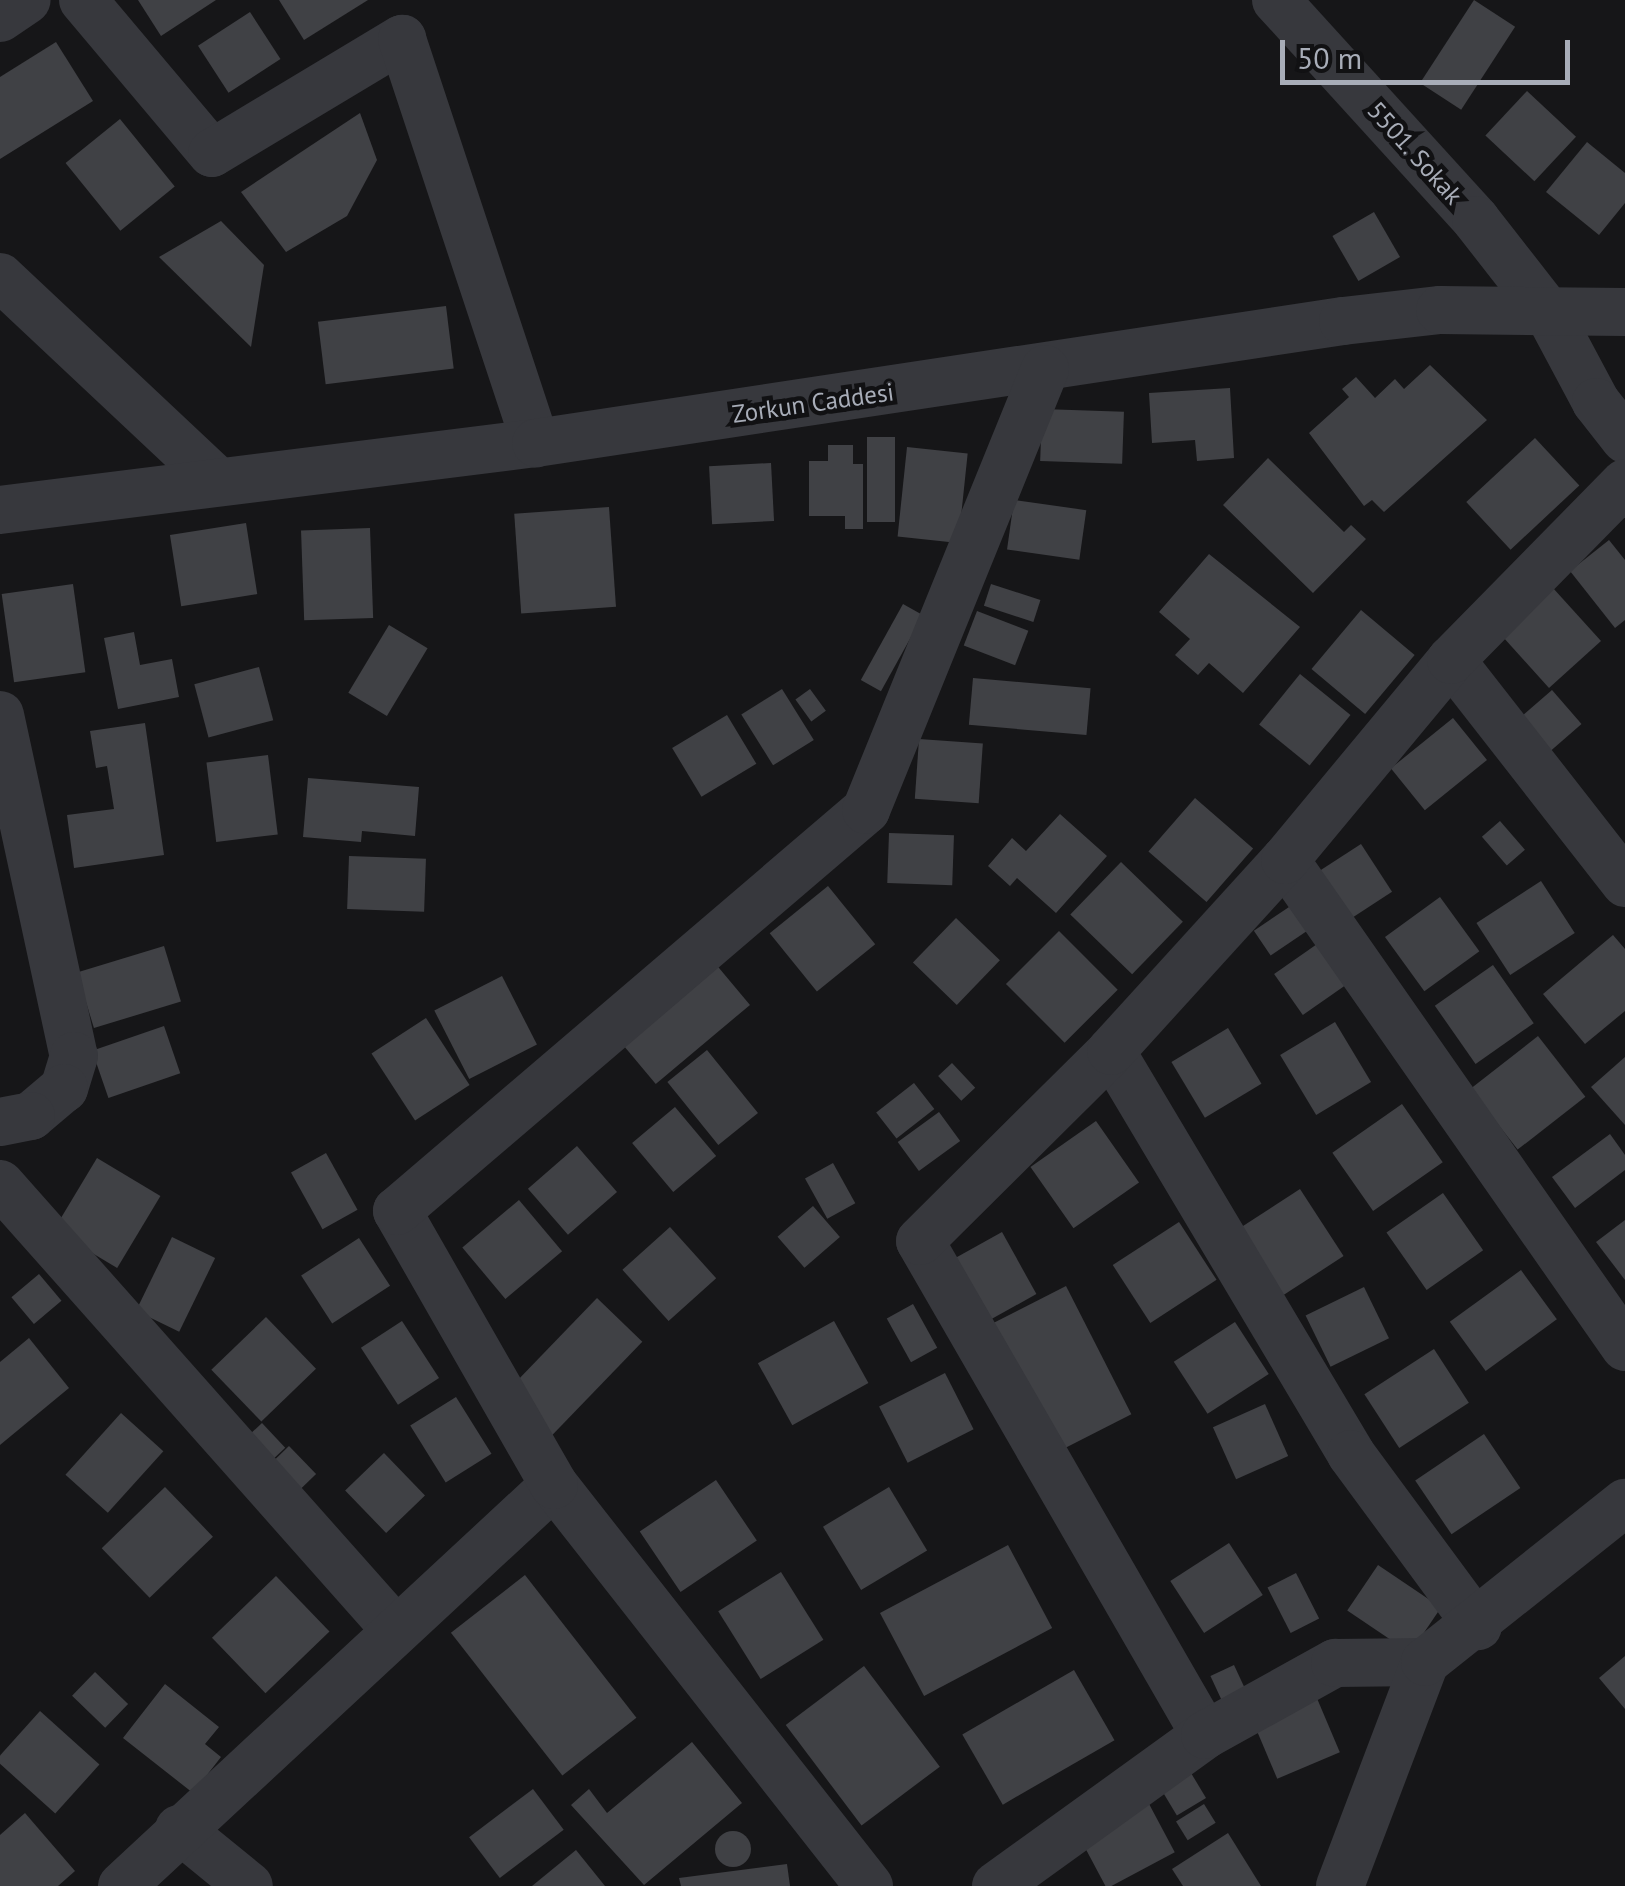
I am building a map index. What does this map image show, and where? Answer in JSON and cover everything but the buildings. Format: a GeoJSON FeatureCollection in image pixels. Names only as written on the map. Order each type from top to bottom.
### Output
{"type":"FeatureCollection","features":[{"type":"Feature","properties":{"kind":"street"},"geometry":{"type":"LineString","coordinates":[[0,18],[27,0]]}},
{"type":"Feature","properties":{"kind":"street"},"geometry":{"type":"LineString","coordinates":[[83,0],[212,153],[402,39],[536,443]]}},
{"type":"Feature","properties":{"kind":"street","name":"5501. Sokak"},"geometry":{"type":"LineString","coordinates":[[1276,0],[1476,220],[1548,312],[1596,402],[1625,439]]}},
{"type":"Feature","properties":{"kind":"street"},"geometry":{"type":"LineString","coordinates":[[0,277],[218,482]]}},
{"type":"Feature","properties":{"kind":"street","name":"Zorkun Caddesi"},"geometry":{"type":"LineString","coordinates":[[0,510],[536,443],[1045,369],[1170,344],[1362,318],[1440,310],[1625,312]]}},
{"type":"Feature","properties":{"kind":"street"},"geometry":{"type":"LineString","coordinates":[[869,1886],[554,1485],[397,1211],[866,810],[1045,369]]}},
{"type":"Feature","properties":{"kind":"street"},"geometry":{"type":"LineString","coordinates":[[1204,1735],[920,1241],[1111,1051],[1285,860],[1451,660],[1625,483]]}},
{"type":"Feature","properties":{"kind":"street"},"geometry":{"type":"LineString","coordinates":[[1451,660],[1625,883]]}},
{"type":"Feature","properties":{"kind":"street"},"geometry":{"type":"LineString","coordinates":[[0,715],[74,1056],[64,1088],[31,1116],[0,1122]]}},
{"type":"Feature","properties":{"kind":"street"},"geometry":{"type":"LineString","coordinates":[[1285,860],[1625,1347]]}},
{"type":"Feature","properties":{"kind":"street"},"geometry":{"type":"LineString","coordinates":[[1111,1051],[1351,1454],[1478,1626]]}},
{"type":"Feature","properties":{"kind":"street"},"geometry":{"type":"LineString","coordinates":[[0,1184],[395,1629]]}},
{"type":"Feature","properties":{"kind":"street"},"geometry":{"type":"LineString","coordinates":[[122,1886],[554,1485]]}},
{"type":"Feature","properties":{"kind":"street"},"geometry":{"type":"LineString","coordinates":[[996,1886],[1204,1735],[1335,1663],[1425,1662],[1478,1626],[1625,1503]]}},
{"type":"Feature","properties":{"kind":"street"},"geometry":{"type":"LineString","coordinates":[[1340,1886],[1425,1662]]}},
{"type":"Feature","properties":{"kind":"street"},"geometry":{"type":"LineString","coordinates":[[180,1829],[249,1886]]}}]}
